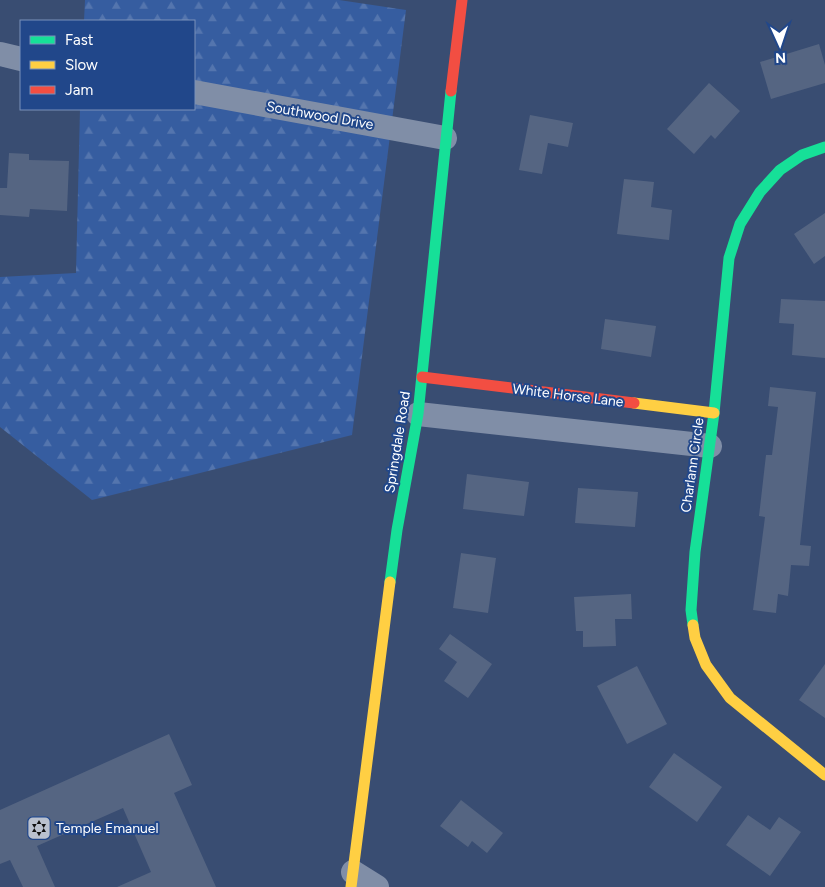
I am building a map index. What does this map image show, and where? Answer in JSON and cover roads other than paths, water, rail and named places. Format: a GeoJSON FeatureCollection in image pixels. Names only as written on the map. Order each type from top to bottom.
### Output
{"type":"FeatureCollection","features":[{"type":"Feature","properties":{"kind":"street","name":"Springdale Road"},"geometry":{"type":"LineString","coordinates":[[352,879],[397,530],[418,414],[462,0]]}},
{"type":"Feature","properties":{"kind":"street"},"geometry":{"type":"LineString","coordinates":[[0,54],[20,59]]}},
{"type":"Feature","properties":{"kind":"street","name":"Southwood Drive"},"geometry":{"type":"LineString","coordinates":[[195,92],[446,138]]}},
{"type":"Feature","properties":{"kind":"street","name":"Charlann Circle"},"geometry":{"type":"LineString","coordinates":[[825,147],[802,155],[780,170],[760,192],[740,224],[730,258],[714,413],[695,552],[691,610],[695,638],[706,665],[730,698],[825,775]]}},
{"type":"Feature","properties":{"kind":"street","name":"White Horse Lane"},"geometry":{"type":"LineString","coordinates":[[422,377],[714,413]]}},
{"type":"Feature","properties":{"kind":"street"},"geometry":{"type":"LineString","coordinates":[[418,414],[710,446]]}},
{"type":"Feature","properties":{"kind":"street"},"geometry":{"type":"LineString","coordinates":[[352,879],[377,887]]}},
{"type":"Feature","properties":{"kind":"place","name":"Temple Emanuel"},"geometry":{"type":"Point","coordinates":[39,828]}}]}
